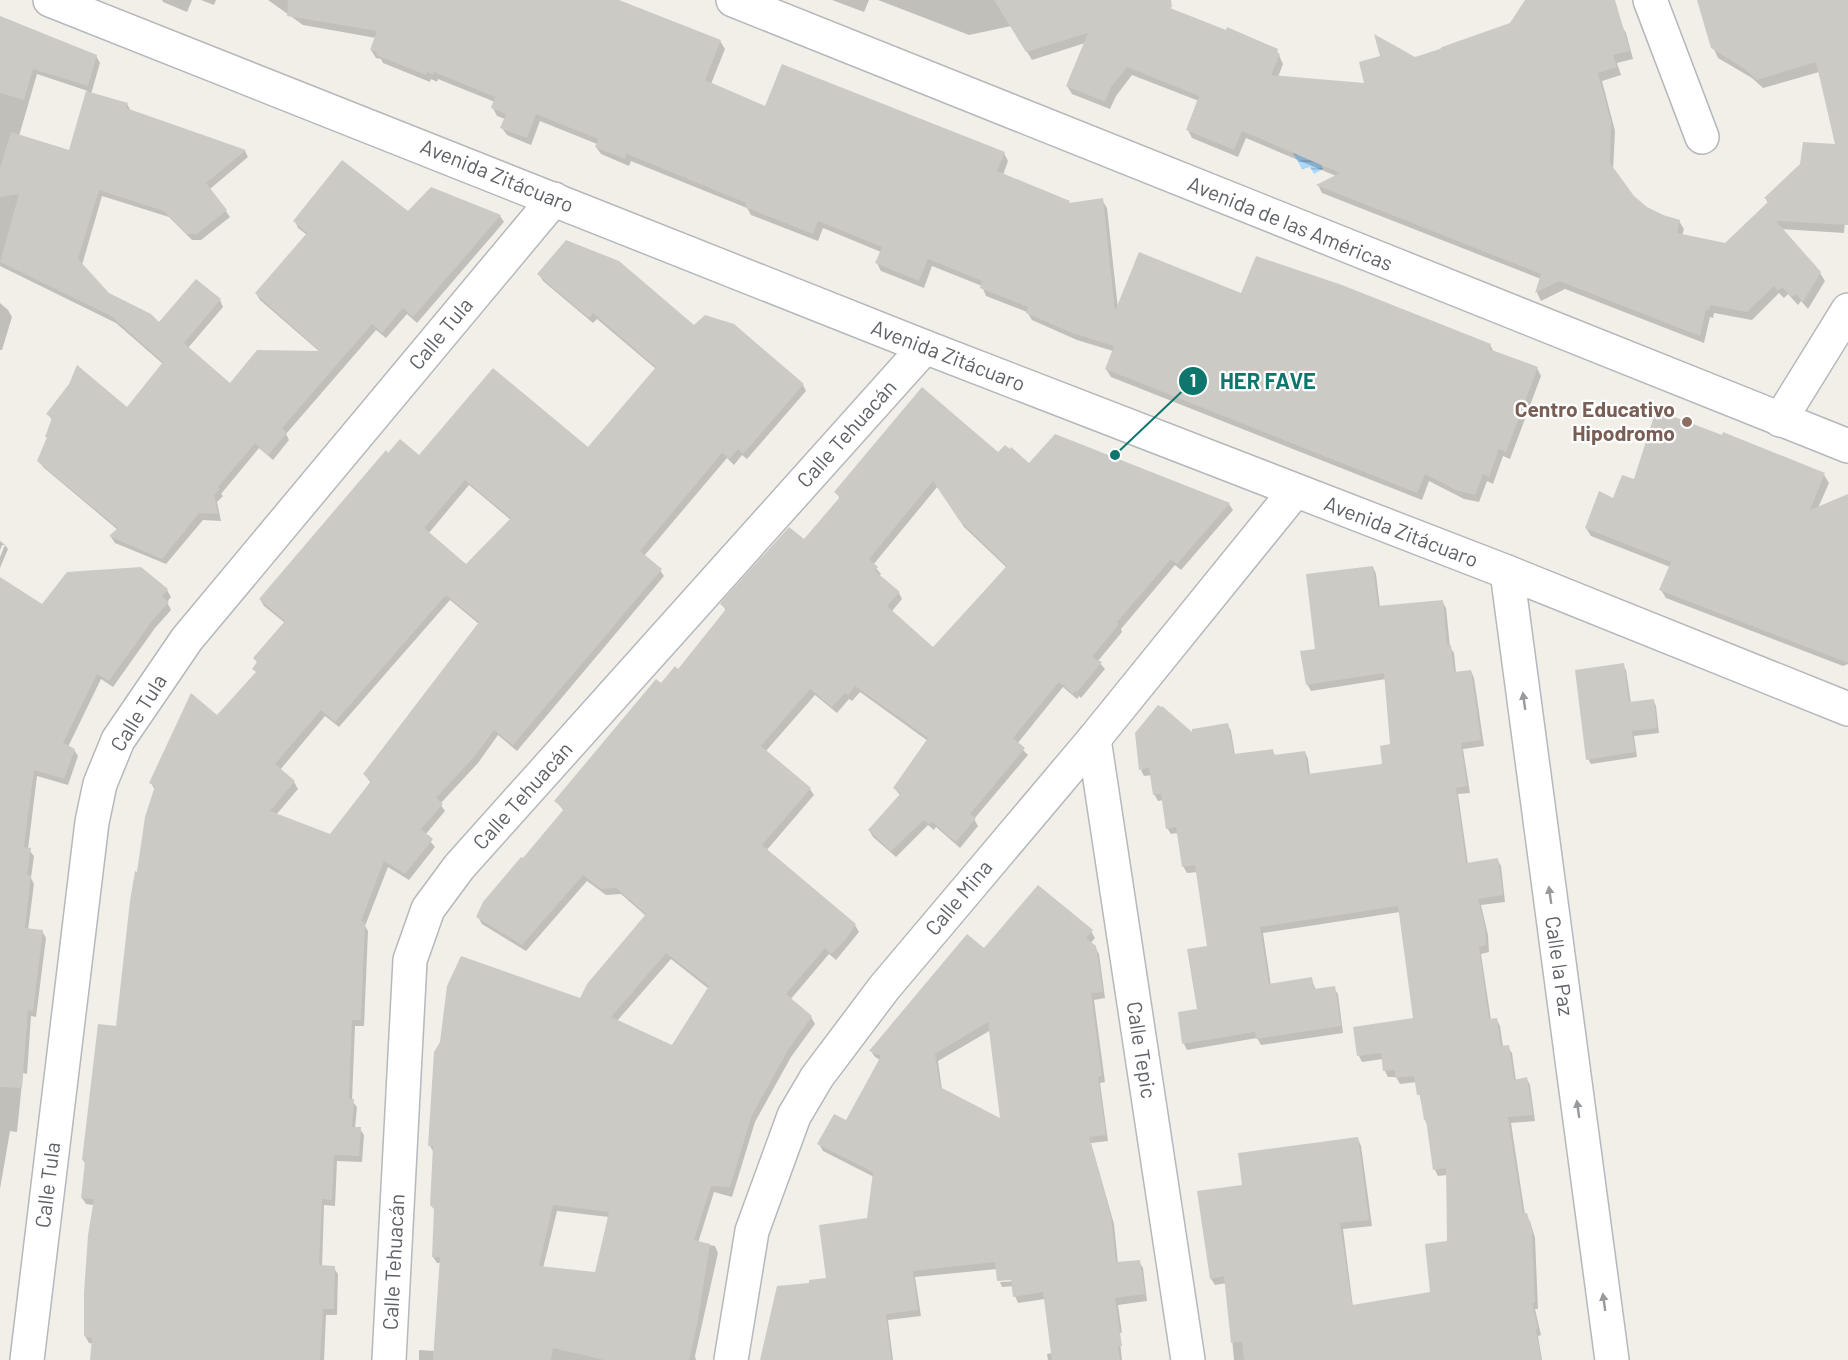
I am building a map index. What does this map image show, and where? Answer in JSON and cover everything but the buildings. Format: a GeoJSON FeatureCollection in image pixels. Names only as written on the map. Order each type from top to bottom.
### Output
{"type":"FeatureCollection","features":[{"type":"Feature","properties":{"kind":"street","name":"Avenida Zitácuaro"},"geometry":{"type":"LineString","coordinates":[[50,0],[925,347],[1507,572],[1848,709]]}},
{"type":"Feature","properties":{"kind":"street","name":"Avenida de las Américas"},"geometry":{"type":"LineString","coordinates":[[732,0],[1848,446]]}},
{"type":"Feature","properties":{"kind":"street"},"geometry":{"type":"LineString","coordinates":[[1650,0],[1702,137]]}},
{"type":"Feature","properties":{"kind":"street","name":"Calle Tula"},"geometry":{"type":"LineString","coordinates":[[27,1360],[92,822],[99,784],[118,740],[187,639],[554,199]]}},
{"type":"Feature","properties":{"kind":"street"},"geometry":{"type":"LineString","coordinates":[[1780,420],[1848,310]]}},
{"type":"Feature","properties":{"kind":"street","name":"Calle Tehuacán"},"geometry":{"type":"LineString","coordinates":[[389,1360],[410,960],[428,909],[459,867],[925,347]]}},
{"type":"Feature","properties":{"kind":"street","name":"Calle Mina"},"geometry":{"type":"LineString","coordinates":[[731,1360],[752,1231],[794,1116],[817,1077],[884,988],[1094,739],[1295,491]]}},
{"type":"Feature","properties":{"kind":"street","name":"Calle la Paz"},"geometry":{"type":"LineString","coordinates":[[1507,572],[1612,1360]]}},
{"type":"Feature","properties":{"kind":"street","name":"Calle Tepic"},"geometry":{"type":"LineString","coordinates":[[1094,739],[1188,1360]]}},
{"type":"Feature","properties":{"kind":"water"},"geometry":{"type":"Polygon","coordinates":[[[1291,149],[1320,162],[1323,169],[1314,174],[1310,167],[1302,169],[1291,149]]]}},
{"type":"Feature","properties":{"kind":"place","name":"Centro Educativo Hipodromo"},"geometry":{"type":"Point","coordinates":[1687,422]}},
{"type":"Feature","properties":{"kind":"place","name":"HER FAVE"},"geometry":{"type":"Point","coordinates":[1115,455]}}]}
